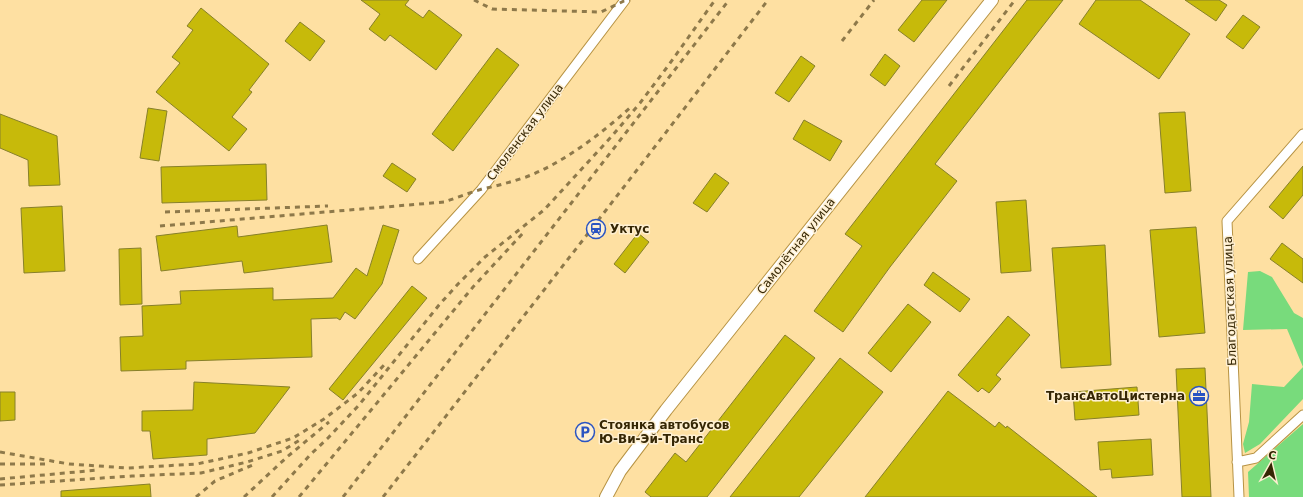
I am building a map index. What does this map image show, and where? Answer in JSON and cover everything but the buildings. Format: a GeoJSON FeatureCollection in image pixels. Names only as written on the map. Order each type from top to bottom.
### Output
{"type":"FeatureCollection","features":[{"type":"Feature","properties":{"kind":"main road","name":"Самолётная улица"},"geometry":{"type":"LineString","coordinates":[[606,497],[620,471],[666,410],[992,0]]}},
{"type":"Feature","properties":{"kind":"street","name":"Смоленская улица"},"geometry":{"type":"LineString","coordinates":[[418,259],[481,190],[625,0]]}},
{"type":"Feature","properties":{"kind":"street","name":"Благодатская улица"},"geometry":{"type":"LineString","coordinates":[[1239,497],[1227,221],[1303,134]]}},
{"type":"Feature","properties":{"kind":"street"},"geometry":{"type":"LineString","coordinates":[[1237,462],[1256,458],[1303,415]]}},
{"type":"Feature","properties":{"kind":"green space"},"geometry":{"type":"Polygon","coordinates":[[[1260,271],[1272,277],[1294,313],[1303,318],[1303,367],[1287,329],[1243,330],[1248,272],[1260,271]]]}},
{"type":"Feature","properties":{"kind":"green space"},"geometry":{"type":"Polygon","coordinates":[[[1303,367],[1303,399],[1260,444],[1245,453],[1243,444],[1249,422],[1252,384],[1284,387],[1303,367]]]}},
{"type":"Feature","properties":{"kind":"green space"},"geometry":{"type":"Polygon","coordinates":[[[1303,424],[1303,497],[1249,497],[1248,472],[1303,424]]]}},
{"type":"Feature","properties":{"kind":"railway"},"geometry":{"type":"LineString","coordinates":[[474,0],[492,9],[601,12],[624,1],[630,0]]}},
{"type":"Feature","properties":{"kind":"railway"},"geometry":{"type":"LineString","coordinates":[[272,497],[310,455],[359,405],[439,305],[458,284],[485,257],[544,210],[612,136],[640,103],[715,0]]}},
{"type":"Feature","properties":{"kind":"railway"},"geometry":{"type":"LineString","coordinates":[[343,497],[729,0]]}},
{"type":"Feature","properties":{"kind":"railway"},"geometry":{"type":"LineString","coordinates":[[383,497],[768,0]]}},
{"type":"Feature","properties":{"kind":"railway"},"geometry":{"type":"LineString","coordinates":[[842,41],[874,0]]}},
{"type":"Feature","properties":{"kind":"railway"},"geometry":{"type":"LineString","coordinates":[[949,86],[1015,0]]}},
{"type":"Feature","properties":{"kind":"railway"},"geometry":{"type":"LineString","coordinates":[[160,226],[444,202],[482,189],[526,177],[554,164],[581,147],[631,107]]}},
{"type":"Feature","properties":{"kind":"railway"},"geometry":{"type":"LineString","coordinates":[[165,212],[328,206]]}},
{"type":"Feature","properties":{"kind":"railway"},"geometry":{"type":"LineString","coordinates":[[299,497],[473,287],[524,232]]}},
{"type":"Feature","properties":{"kind":"railway"},"geometry":{"type":"LineString","coordinates":[[0,452],[69,464],[128,468],[197,464],[248,453],[293,438],[324,419],[358,393],[384,365]]}},
{"type":"Feature","properties":{"kind":"railway"},"geometry":{"type":"LineString","coordinates":[[244,497],[287,457],[329,422]]}},
{"type":"Feature","properties":{"kind":"railway"},"geometry":{"type":"LineString","coordinates":[[0,485],[201,473],[247,462],[282,451],[303,438]]}},
{"type":"Feature","properties":{"kind":"railway"},"geometry":{"type":"LineString","coordinates":[[0,464],[46,464]]}},
{"type":"Feature","properties":{"kind":"railway"},"geometry":{"type":"LineString","coordinates":[[196,497],[215,481],[255,464]]}},
{"type":"Feature","properties":{"kind":"railway"},"geometry":{"type":"LineString","coordinates":[[0,479],[98,470]]}},
{"type":"Feature","properties":{"kind":"place","name":"Уктус"},"geometry":{"type":"Point","coordinates":[596,229]}},
{"type":"Feature","properties":{"kind":"place","name":"ТрансАвтоЦистерна"},"geometry":{"type":"Point","coordinates":[1199,396]}},
{"type":"Feature","properties":{"kind":"place","name":"Стоянка автобусов Ю-Ви-Эй-Транс"},"geometry":{"type":"Point","coordinates":[585,432]}}]}
